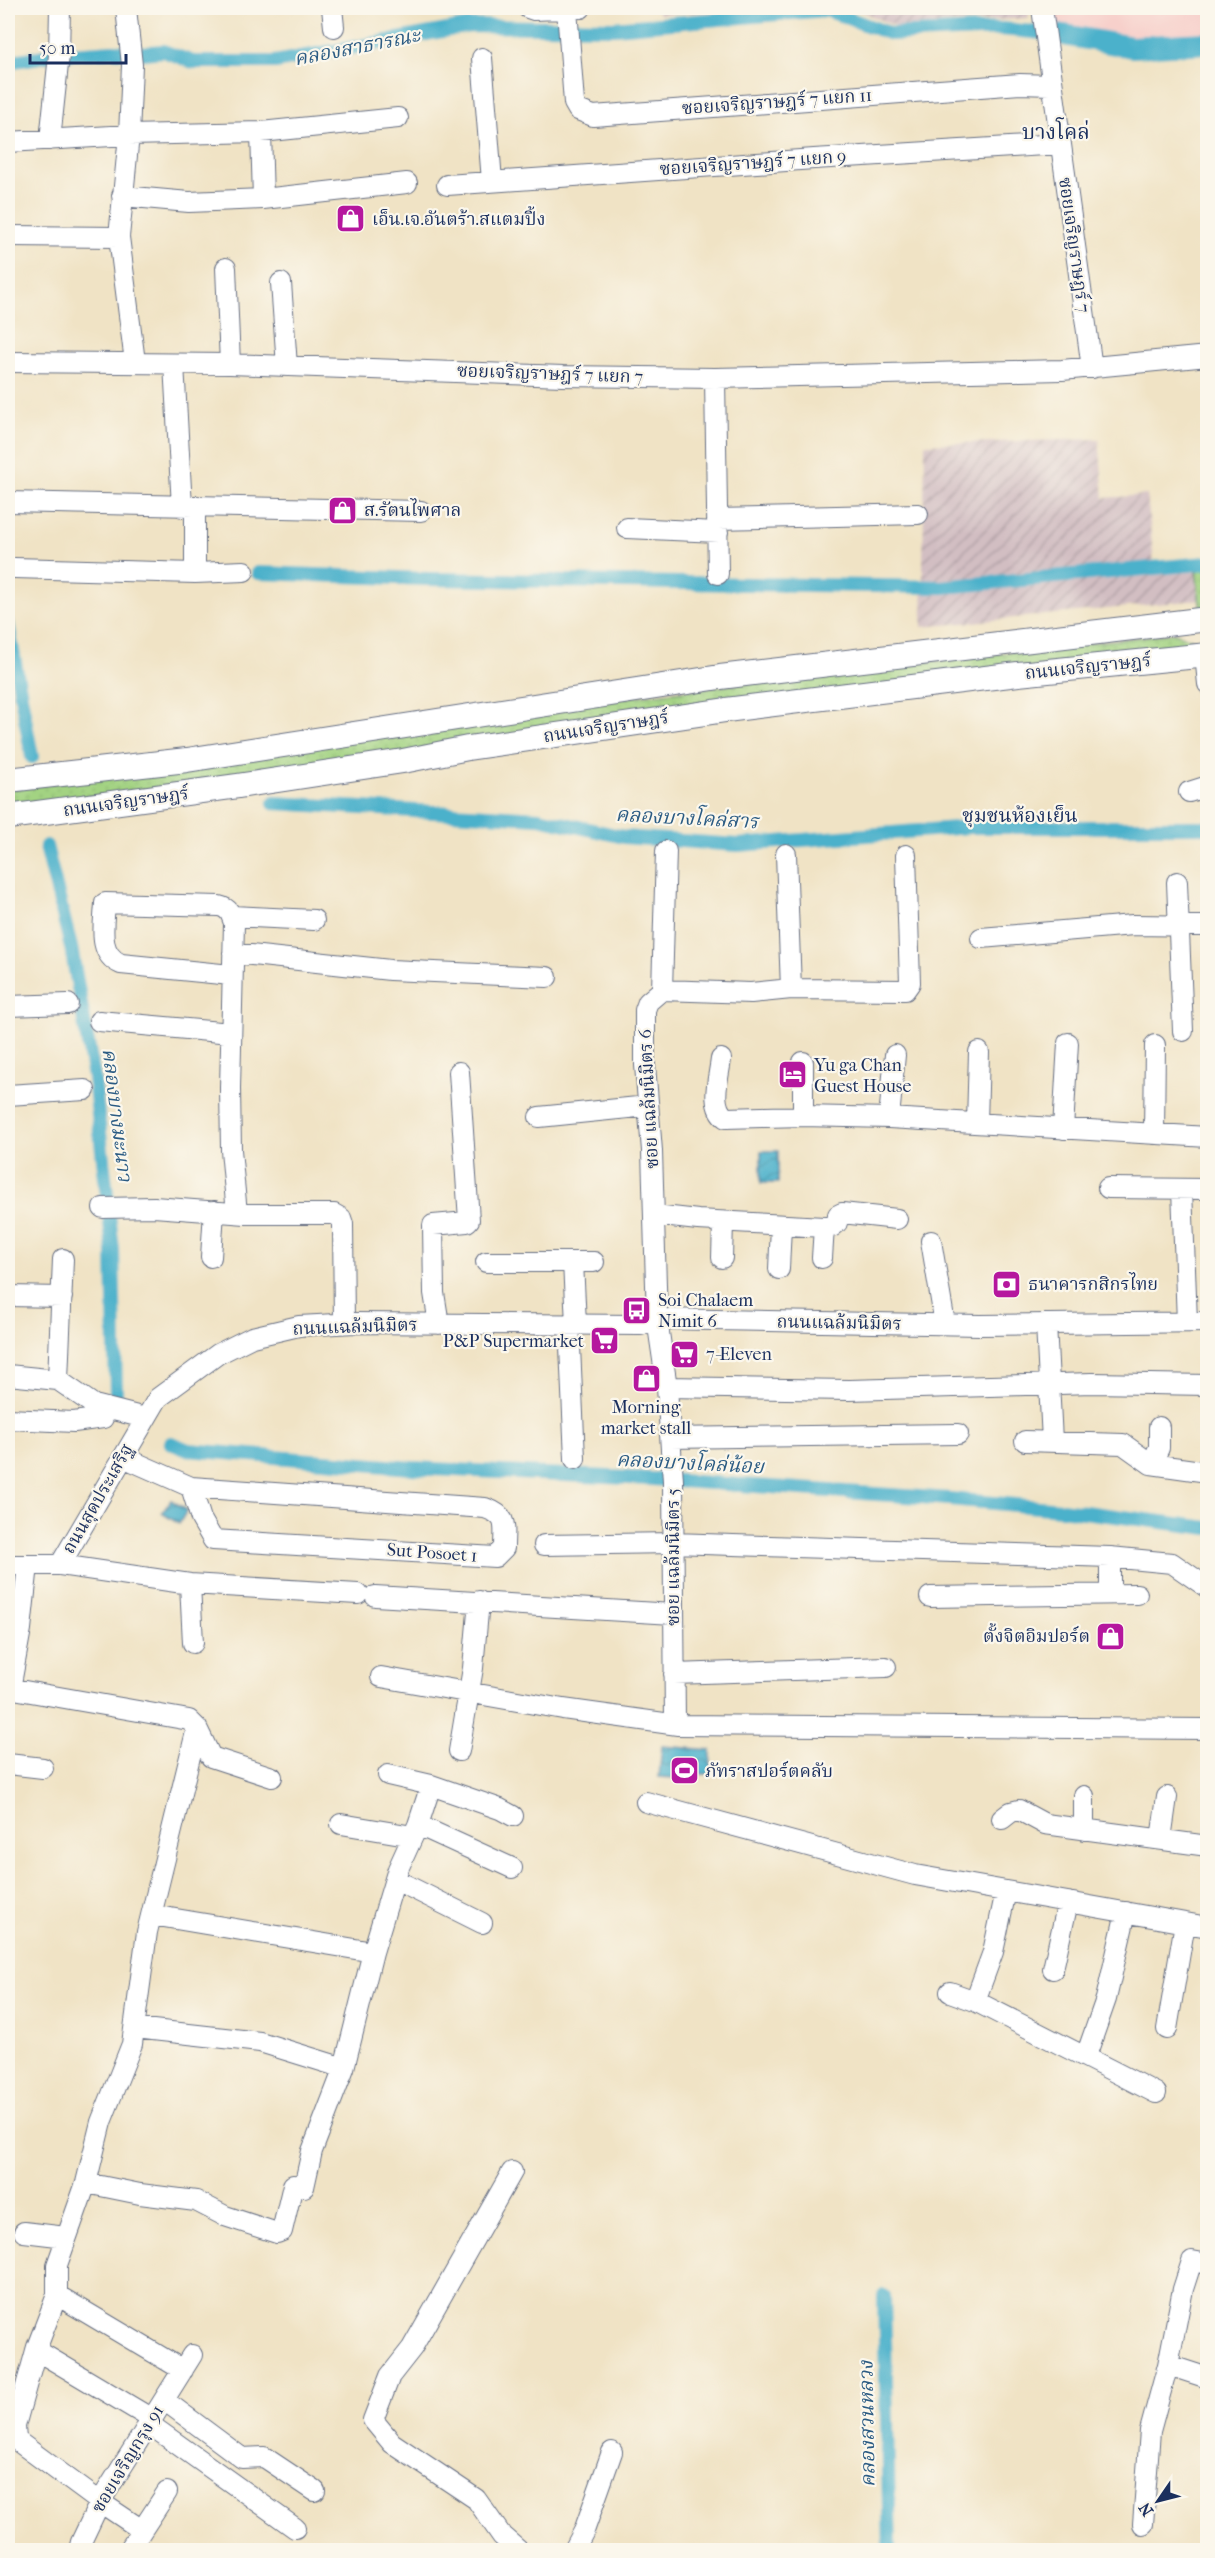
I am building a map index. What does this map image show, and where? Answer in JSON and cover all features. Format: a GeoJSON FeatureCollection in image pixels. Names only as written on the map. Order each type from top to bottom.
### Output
{"type":"FeatureCollection","features":[{"type":"Feature","properties":{"kind":"main road","name":"ถนนเจริญราษฎร์"},"geometry":{"type":"LineString","coordinates":[[8,780],[187,760],[720,677],[1208,619]]}},
{"type":"Feature","properties":{"kind":"main road"},"geometry":{"type":"LineString","coordinates":[[1179,622],[1197,639],[1196,651],[1200,656]]}},
{"type":"Feature","properties":{"kind":"main road","name":"ถนนเจริญราษฎร์"},"geometry":{"type":"LineString","coordinates":[[8,817],[228,788],[679,716],[1028,673],[1200,656]]}},
{"type":"Feature","properties":{"kind":"street"},"geometry":{"type":"LineString","coordinates":[[50,140],[59,55],[60,8]]}},
{"type":"Feature","properties":{"kind":"street"},"geometry":{"type":"LineString","coordinates":[[126,8],[131,55],[129,135],[119,237],[135,362]]}},
{"type":"Feature","properties":{"kind":"street"},"geometry":{"type":"LineString","coordinates":[[528,8],[572,11]]}},
{"type":"Feature","properties":{"kind":"street","name":"ซอยเจริญราษฎร์ 7"},"geometry":{"type":"LineString","coordinates":[[1042,8],[1092,368]]}},
{"type":"Feature","properties":{"kind":"street","name":"ซอยเจริญราษฎร์ 7 แยก 11"},"geometry":{"type":"LineString","coordinates":[[572,11],[570,37],[574,103],[578,110],[593,116],[1008,85],[1051,85]]}},
{"type":"Feature","properties":{"kind":"street"},"geometry":{"type":"LineString","coordinates":[[482,58],[492,181]]}},
{"type":"Feature","properties":{"kind":"street"},"geometry":{"type":"LineString","coordinates":[[8,142],[129,135],[261,132],[398,118]]}},
{"type":"Feature","properties":{"kind":"street"},"geometry":{"type":"LineString","coordinates":[[261,132],[263,199]]}},
{"type":"Feature","properties":{"kind":"street","name":"ซอยเจริญราษฎร์ 7 แยก 9"},"geometry":{"type":"LineString","coordinates":[[447,185],[1060,144]]}},
{"type":"Feature","properties":{"kind":"street"},"geometry":{"type":"LineString","coordinates":[[122,196],[189,202],[263,199],[407,183]]}},
{"type":"Feature","properties":{"kind":"street"},"geometry":{"type":"LineString","coordinates":[[8,236],[119,237]]}},
{"type":"Feature","properties":{"kind":"street"},"geometry":{"type":"LineString","coordinates":[[226,268],[230,364]]}},
{"type":"Feature","properties":{"kind":"street"},"geometry":{"type":"LineString","coordinates":[[281,283],[287,366]]}},
{"type":"Feature","properties":{"kind":"street"},"geometry":{"type":"LineString","coordinates":[[1092,368],[1208,356]]}},
{"type":"Feature","properties":{"kind":"street","name":"ซอยเจริญราษฎร์ 7 แยก 7"},"geometry":{"type":"LineString","coordinates":[[8,362],[230,364],[563,376],[715,378],[1092,368]]}},
{"type":"Feature","properties":{"kind":"street"},"geometry":{"type":"LineString","coordinates":[[174,364],[195,573]]}},
{"type":"Feature","properties":{"kind":"street"},"geometry":{"type":"LineString","coordinates":[[715,378],[718,574]]}},
{"type":"Feature","properties":{"kind":"street"},"geometry":{"type":"LineString","coordinates":[[8,502],[421,511]]}},
{"type":"Feature","properties":{"kind":"street"},"geometry":{"type":"LineString","coordinates":[[627,528],[718,526],[918,514]]}},
{"type":"Feature","properties":{"kind":"street"},"geometry":{"type":"LineString","coordinates":[[14,568],[195,573],[244,571]]}},
{"type":"Feature","properties":{"kind":"street"},"geometry":{"type":"LineString","coordinates":[[1200,656],[1208,684]]}},
{"type":"Feature","properties":{"kind":"street"},"geometry":{"type":"LineString","coordinates":[[666,851],[662,990],[751,993],[791,989],[904,990],[910,983],[906,855]]}},
{"type":"Feature","properties":{"kind":"street"},"geometry":{"type":"LineString","coordinates":[[786,854],[791,989]]}},
{"type":"Feature","properties":{"kind":"street"},"geometry":{"type":"LineString","coordinates":[[1177,882],[1183,1031]]}},
{"type":"Feature","properties":{"kind":"street"},"geometry":{"type":"LineString","coordinates":[[231,975],[121,964],[113,961],[106,955],[104,942],[105,903],[219,906],[230,911],[233,953],[231,1149],[237,1213]]}},
{"type":"Feature","properties":{"kind":"street"},"geometry":{"type":"LineString","coordinates":[[232,916],[314,920]]}},
{"type":"Feature","properties":{"kind":"street"},"geometry":{"type":"LineString","coordinates":[[981,938],[1094,928],[1208,926]]}},
{"type":"Feature","properties":{"kind":"street"},"geometry":{"type":"LineString","coordinates":[[233,953],[390,970],[547,977]]}},
{"type":"Feature","properties":{"kind":"street","name":"ซอย แฉล้มนิมิตร 6"},"geometry":{"type":"LineString","coordinates":[[657,1319],[654,1215],[645,1065],[645,1010],[648,1002],[662,990]]}},
{"type":"Feature","properties":{"kind":"street"},"geometry":{"type":"LineString","coordinates":[[8,1006],[68,1004]]}},
{"type":"Feature","properties":{"kind":"street"},"geometry":{"type":"LineString","coordinates":[[99,1021],[231,1033]]}},
{"type":"Feature","properties":{"kind":"street"},"geometry":{"type":"LineString","coordinates":[[1063,1129],[1068,1043]]}},
{"type":"Feature","properties":{"kind":"street"},"geometry":{"type":"LineString","coordinates":[[1154,1134],[1155,1045]]}},
{"type":"Feature","properties":{"kind":"street"},"geometry":{"type":"LineString","coordinates":[[977,1123],[979,1052]]}},
{"type":"Feature","properties":{"kind":"street"},"geometry":{"type":"LineString","coordinates":[[890,1118],[895,1055]]}},
{"type":"Feature","properties":{"kind":"street"},"geometry":{"type":"LineString","coordinates":[[720,1059],[716,1103],[718,1113],[726,1118],[803,1116],[890,1118],[1208,1137]]}},
{"type":"Feature","properties":{"kind":"street"},"geometry":{"type":"LineString","coordinates":[[803,1062],[803,1116]]}},
{"type":"Feature","properties":{"kind":"street"},"geometry":{"type":"LineString","coordinates":[[439,1324],[434,1293],[433,1226],[469,1220],[459,1072]]}},
{"type":"Feature","properties":{"kind":"street"},"geometry":{"type":"LineString","coordinates":[[8,1095],[85,1090]]}},
{"type":"Feature","properties":{"kind":"street"},"geometry":{"type":"LineString","coordinates":[[539,1117],[648,1106]]}},
{"type":"Feature","properties":{"kind":"street"},"geometry":{"type":"LineString","coordinates":[[1108,1188],[1208,1189]]}},
{"type":"Feature","properties":{"kind":"street"},"geometry":{"type":"LineString","coordinates":[[1182,1189],[1187,1322]]}},
{"type":"Feature","properties":{"kind":"street"},"geometry":{"type":"LineString","coordinates":[[111,1208],[154,1207],[237,1213],[334,1214],[343,1224],[344,1323]]}},
{"type":"Feature","properties":{"kind":"street"},"geometry":{"type":"LineString","coordinates":[[211,1257],[213,1211]]}},
{"type":"Feature","properties":{"kind":"street"},"geometry":{"type":"LineString","coordinates":[[654,1215],[723,1222],[824,1227],[832,1227],[837,1223],[837,1215],[842,1213],[897,1219]]}},
{"type":"Feature","properties":{"kind":"street"},"geometry":{"type":"LineString","coordinates":[[722,1258],[723,1222]]}},
{"type":"Feature","properties":{"kind":"street"},"geometry":{"type":"LineString","coordinates":[[779,1269],[781,1226]]}},
{"type":"Feature","properties":{"kind":"street"},"geometry":{"type":"LineString","coordinates":[[822,1258],[824,1227]]}},
{"type":"Feature","properties":{"kind":"street"},"geometry":{"type":"LineString","coordinates":[[931,1241],[945,1324]]}},
{"type":"Feature","properties":{"kind":"street"},"geometry":{"type":"LineString","coordinates":[[58,1380],[63,1259]]}},
{"type":"Feature","properties":{"kind":"street"},"geometry":{"type":"LineString","coordinates":[[486,1262],[594,1262]]}},
{"type":"Feature","properties":{"kind":"street"},"geometry":{"type":"LineString","coordinates":[[573,1262],[575,1459]]}},
{"type":"Feature","properties":{"kind":"street"},"geometry":{"type":"LineString","coordinates":[[8,1296],[62,1297]]}},
{"type":"Feature","properties":{"kind":"street","name":"ถนนแฉล้มนิมิตร"},"geometry":{"type":"LineString","coordinates":[[165,1390],[218,1353],[252,1337],[299,1326],[344,1323],[641,1324],[657,1319],[945,1324],[1208,1322]]}},
{"type":"Feature","properties":{"kind":"street","name":"ซอย แฉล้มนิมิตร 5"},"geometry":{"type":"LineString","coordinates":[[657,1319],[667,1387],[673,1477],[675,1724]]}},
{"type":"Feature","properties":{"kind":"street"},"geometry":{"type":"LineString","coordinates":[[1046,1324],[1052,1441]]}},
{"type":"Feature","properties":{"kind":"street"},"geometry":{"type":"LineString","coordinates":[[8,1375],[58,1380],[84,1400],[106,1409],[145,1418]]}},
{"type":"Feature","properties":{"kind":"street"},"geometry":{"type":"LineString","coordinates":[[667,1387],[849,1390],[1048,1384],[1208,1384]]}},
{"type":"Feature","properties":{"kind":"street","name":"ถนนสุดประเสริฐ"},"geometry":{"type":"LineString","coordinates":[[8,1565],[60,1565],[145,1418],[165,1390]]}},
{"type":"Feature","properties":{"kind":"street"},"geometry":{"type":"LineString","coordinates":[[8,1419],[74,1422],[103,1418],[106,1409]]}},
{"type":"Feature","properties":{"kind":"street"},"geometry":{"type":"LineString","coordinates":[[1150,1464],[1159,1448],[1159,1427]]}},
{"type":"Feature","properties":{"kind":"street"},"geometry":{"type":"LineString","coordinates":[[671,1438],[958,1434]]}},
{"type":"Feature","properties":{"kind":"street"},"geometry":{"type":"LineString","coordinates":[[1026,1441],[1123,1444],[1150,1464],[1208,1472]]}},
{"type":"Feature","properties":{"kind":"street","name":"Sut Posoet 1"},"geometry":{"type":"LineString","coordinates":[[123,1457],[191,1487],[485,1508],[501,1515],[504,1522],[504,1548],[495,1557],[213,1540],[201,1519],[191,1487]]}},
{"type":"Feature","properties":{"kind":"street"},"geometry":{"type":"LineString","coordinates":[[544,1545],[673,1543],[1110,1557],[1175,1564],[1208,1588]]}},
{"type":"Feature","properties":{"kind":"street"},"geometry":{"type":"LineString","coordinates":[[1110,1557],[1110,1593]]}},
{"type":"Feature","properties":{"kind":"street"},"geometry":{"type":"LineString","coordinates":[[28,1565],[21,1629],[9,1688],[189,1720],[197,1728],[214,1759],[272,1777]]}},
{"type":"Feature","properties":{"kind":"street"},"geometry":{"type":"LineString","coordinates":[[60,1565],[190,1584],[673,1614]]}},
{"type":"Feature","properties":{"kind":"street"},"geometry":{"type":"LineString","coordinates":[[190,1584],[193,1643]]}},
{"type":"Feature","properties":{"kind":"street"},"geometry":{"type":"LineString","coordinates":[[930,1597],[1137,1594]]}},
{"type":"Feature","properties":{"kind":"street"},"geometry":{"type":"LineString","coordinates":[[459,1751],[469,1693],[479,1601]]}},
{"type":"Feature","properties":{"kind":"street"},"geometry":{"type":"LineString","coordinates":[[674,1674],[886,1667]]}},
{"type":"Feature","properties":{"kind":"street"},"geometry":{"type":"LineString","coordinates":[[381,1677],[469,1693],[675,1724],[1208,1729]]}},
{"type":"Feature","properties":{"kind":"street"},"geometry":{"type":"LineString","coordinates":[[142,2530],[16,2440],[11,2425],[57,2295],[57,2265],[86,2183],[101,2122],[132,2044],[147,1932],[197,1728]]}},
{"type":"Feature","properties":{"kind":"street"},"geometry":{"type":"LineString","coordinates":[[8,1764],[43,1768]]}},
{"type":"Feature","properties":{"kind":"street"},"geometry":{"type":"LineString","coordinates":[[388,1775],[447,1789],[513,1816]]}},
{"type":"Feature","properties":{"kind":"street"},"geometry":{"type":"LineString","coordinates":[[86,2183],[140,2194],[196,2201],[225,2216],[277,2233],[282,2231],[344,2068],[373,1952],[396,1880],[431,1785]]}},
{"type":"Feature","properties":{"kind":"street"},"geometry":{"type":"LineString","coordinates":[[1084,1796],[1084,1830]]}},
{"type":"Feature","properties":{"kind":"street"},"geometry":{"type":"LineString","coordinates":[[1161,1839],[1167,1797]]}},
{"type":"Feature","properties":{"kind":"street"},"geometry":{"type":"LineString","coordinates":[[646,1802],[915,1875],[1208,1927]]}},
{"type":"Feature","properties":{"kind":"street"},"geometry":{"type":"LineString","coordinates":[[1002,1819],[1011,1812],[1019,1810],[1045,1824],[1208,1846]]}},
{"type":"Feature","properties":{"kind":"street"},"geometry":{"type":"LineString","coordinates":[[341,1824],[415,1831],[512,1868]]}},
{"type":"Feature","properties":{"kind":"street"},"geometry":{"type":"LineString","coordinates":[[396,1880],[482,1923]]}},
{"type":"Feature","properties":{"kind":"street"},"geometry":{"type":"LineString","coordinates":[[975,2001],[993,1952],[1006,1891]]}},
{"type":"Feature","properties":{"kind":"street"},"geometry":{"type":"LineString","coordinates":[[1053,1969],[1068,1902]]}},
{"type":"Feature","properties":{"kind":"street"},"geometry":{"type":"LineString","coordinates":[[1086,2056],[1106,1999],[1126,1912]]}},
{"type":"Feature","properties":{"kind":"street"},"geometry":{"type":"LineString","coordinates":[[152,1915],[373,1952]]}},
{"type":"Feature","properties":{"kind":"street"},"geometry":{"type":"LineString","coordinates":[[1167,2029],[1185,1923]]}},
{"type":"Feature","properties":{"kind":"street"},"geometry":{"type":"LineString","coordinates":[[950,1992],[975,2001],[1156,2093]]}},
{"type":"Feature","properties":{"kind":"street"},"geometry":{"type":"LineString","coordinates":[[135,2028],[260,2042],[344,2068]]}},
{"type":"Feature","properties":{"kind":"street"},"geometry":{"type":"LineString","coordinates":[[512,2172],[412,2348],[390,2376],[374,2420],[392,2443],[476,2499],[502,2536],[518,2550]]}},
{"type":"Feature","properties":{"kind":"street"},"geometry":{"type":"LineString","coordinates":[[24,2232],[66,2237]]}},
{"type":"Feature","properties":{"kind":"street"},"geometry":{"type":"LineString","coordinates":[[1143,2524],[1150,2431],[1168,2365],[1183,2289],[1192,2260],[1208,2264]]}},
{"type":"Feature","properties":{"kind":"street","name":"ซอยเจริญกรุง 91"},"geometry":{"type":"LineString","coordinates":[[57,2295],[188,2363],[100,2502],[81,2542],[80,2550]]}},
{"type":"Feature","properties":{"kind":"street"},"geometry":{"type":"LineString","coordinates":[[36,2350],[151,2422],[295,2528]]}},
{"type":"Feature","properties":{"kind":"street"},"geometry":{"type":"LineString","coordinates":[[1168,2365],[1208,2378]]}},
{"type":"Feature","properties":{"kind":"street"},"geometry":{"type":"LineString","coordinates":[[164,2400],[242,2458],[264,2457],[315,2492]]}},
{"type":"Feature","properties":{"kind":"street"},"geometry":{"type":"LineString","coordinates":[[574,2550],[584,2531],[612,2452]]}},
{"type":"Feature","properties":{"kind":"street"},"geometry":{"type":"LineString","coordinates":[[129,2550],[167,2492]]}},
{"type":"Feature","properties":{"kind":"shaded area"},"geometry":{"type":"Polygon","coordinates":[[[658,8],[790,8],[658,14],[658,8]]]}},
{"type":"Feature","properties":{"kind":"shaded area"},"geometry":{"type":"Polygon","coordinates":[[[853,8],[1028,8],[1029,18],[897,27],[853,8]]]}},
{"type":"Feature","properties":{"kind":"shaded area"},"geometry":{"type":"Polygon","coordinates":[[[1052,8],[1207,8],[1207,36],[1135,42],[1053,29],[1052,8]]]}},
{"type":"Feature","properties":{"kind":"shaded area"},"geometry":{"type":"Polygon","coordinates":[[[1099,439],[1104,498],[1147,495],[1155,574],[1196,570],[1199,600],[922,627],[925,444],[1099,439]]]}},
{"type":"Feature","properties":{"kind":"green space"},"geometry":{"type":"Polygon","coordinates":[[[1207,569],[1207,612],[1201,613],[1196,570],[1207,569]]]}},
{"type":"Feature","properties":{"kind":"green space"},"geometry":{"type":"Polygon","coordinates":[[[1175,633],[1193,640],[1179,649],[8,808],[8,790],[571,704],[1175,633]]]}},
{"type":"Feature","properties":{"kind":"water"},"geometry":{"type":"Polygon","coordinates":[[[761,1151],[778,1151],[778,1183],[761,1183],[761,1151]]]}},
{"type":"Feature","properties":{"kind":"water"},"geometry":{"type":"Polygon","coordinates":[[[171,1500],[187,1510],[179,1524],[162,1513],[171,1500]]]}},
{"type":"Feature","properties":{"kind":"water"},"geometry":{"type":"Polygon","coordinates":[[[662,1746],[711,1750],[710,1774],[693,1774],[692,1779],[659,1777],[662,1746]]]}},
{"type":"Feature","properties":{"kind":"waterway","name":"คลองสาธารณะ"},"geometry":{"type":"LineString","coordinates":[[8,62],[45,56],[113,51],[142,53],[163,51],[193,62],[275,62],[469,26],[613,28],[826,10],[891,34],[1002,29],[1064,35]]}},
{"type":"Feature","properties":{"kind":"waterway","name":"คลองสาธารณะ"},"geometry":{"type":"LineString","coordinates":[[1064,35],[1132,47],[1208,43]]}},
{"type":"Feature","properties":{"kind":"waterway"},"geometry":{"type":"LineString","coordinates":[[258,573],[428,579],[942,587],[1208,563]]}},
{"type":"Feature","properties":{"kind":"waterway","name":"คลองบางมะนาว"},"geometry":{"type":"LineString","coordinates":[[8,624],[32,757]]}},
{"type":"Feature","properties":{"kind":"waterway","name":"คลองบางโคล่สาร"},"geometry":{"type":"LineString","coordinates":[[274,803],[539,818],[624,837],[738,845],[969,827],[1208,827]]}},
{"type":"Feature","properties":{"kind":"waterway","name":"คลองบางมะนาว"},"geometry":{"type":"LineString","coordinates":[[46,846],[71,947],[94,1078],[113,1250],[116,1393]]}},
{"type":"Feature","properties":{"kind":"waterway","name":"คลองบางโคล่น้อย"},"geometry":{"type":"LineString","coordinates":[[171,1443],[188,1450],[412,1468],[652,1479],[950,1499],[1061,1509],[1208,1528]]}},
{"type":"Feature","properties":{"kind":"waterway","name":"คลองสวนหลวง"},"geometry":{"type":"LineString","coordinates":[[884,2296],[890,2550]]}},
{"type":"Feature","properties":{"kind":"place","name":"เอ็น.เจ.อันตร้า.สแตมปิ้ง"},"geometry":{"type":"Point","coordinates":[351,219]}},
{"type":"Feature","properties":{"kind":"place","name":"ส.รัตนไพศาล"},"geometry":{"type":"Point","coordinates":[343,510]}},
{"type":"Feature","properties":{"kind":"place","name":"Yu ga Chan Guest House"},"geometry":{"type":"Point","coordinates":[793,1075]}},
{"type":"Feature","properties":{"kind":"place","name":"ธนาคารกสิกรไทย"},"geometry":{"type":"Point","coordinates":[1007,1284]}},
{"type":"Feature","properties":{"kind":"place","name":"Soi Chalaem Nimit 6"},"geometry":{"type":"Point","coordinates":[637,1310]}},
{"type":"Feature","properties":{"kind":"place","name":"P&P Supermarket"},"geometry":{"type":"Point","coordinates":[605,1341]}},
{"type":"Feature","properties":{"kind":"place","name":"7-Eleven"},"geometry":{"type":"Point","coordinates":[685,1354]}},
{"type":"Feature","properties":{"kind":"place","name":"Morning market stall"},"geometry":{"type":"Point","coordinates":[646,1378]}},
{"type":"Feature","properties":{"kind":"place","name":"ตั้งจิตอิมปอร์ต"},"geometry":{"type":"Point","coordinates":[1111,1636]}},
{"type":"Feature","properties":{"kind":"place","name":"ภัทราสปอร์ตคลับ"},"geometry":{"type":"Point","coordinates":[684,1771]}},
{"type":"Feature","properties":{"kind":"district","name":"บางโคล่"},"geometry":{"type":"Point","coordinates":[1056,132]}},
{"type":"Feature","properties":{"kind":"district","name":"ชุมชนห้องเย็น"},"geometry":{"type":"Point","coordinates":[1020,815]}}]}
